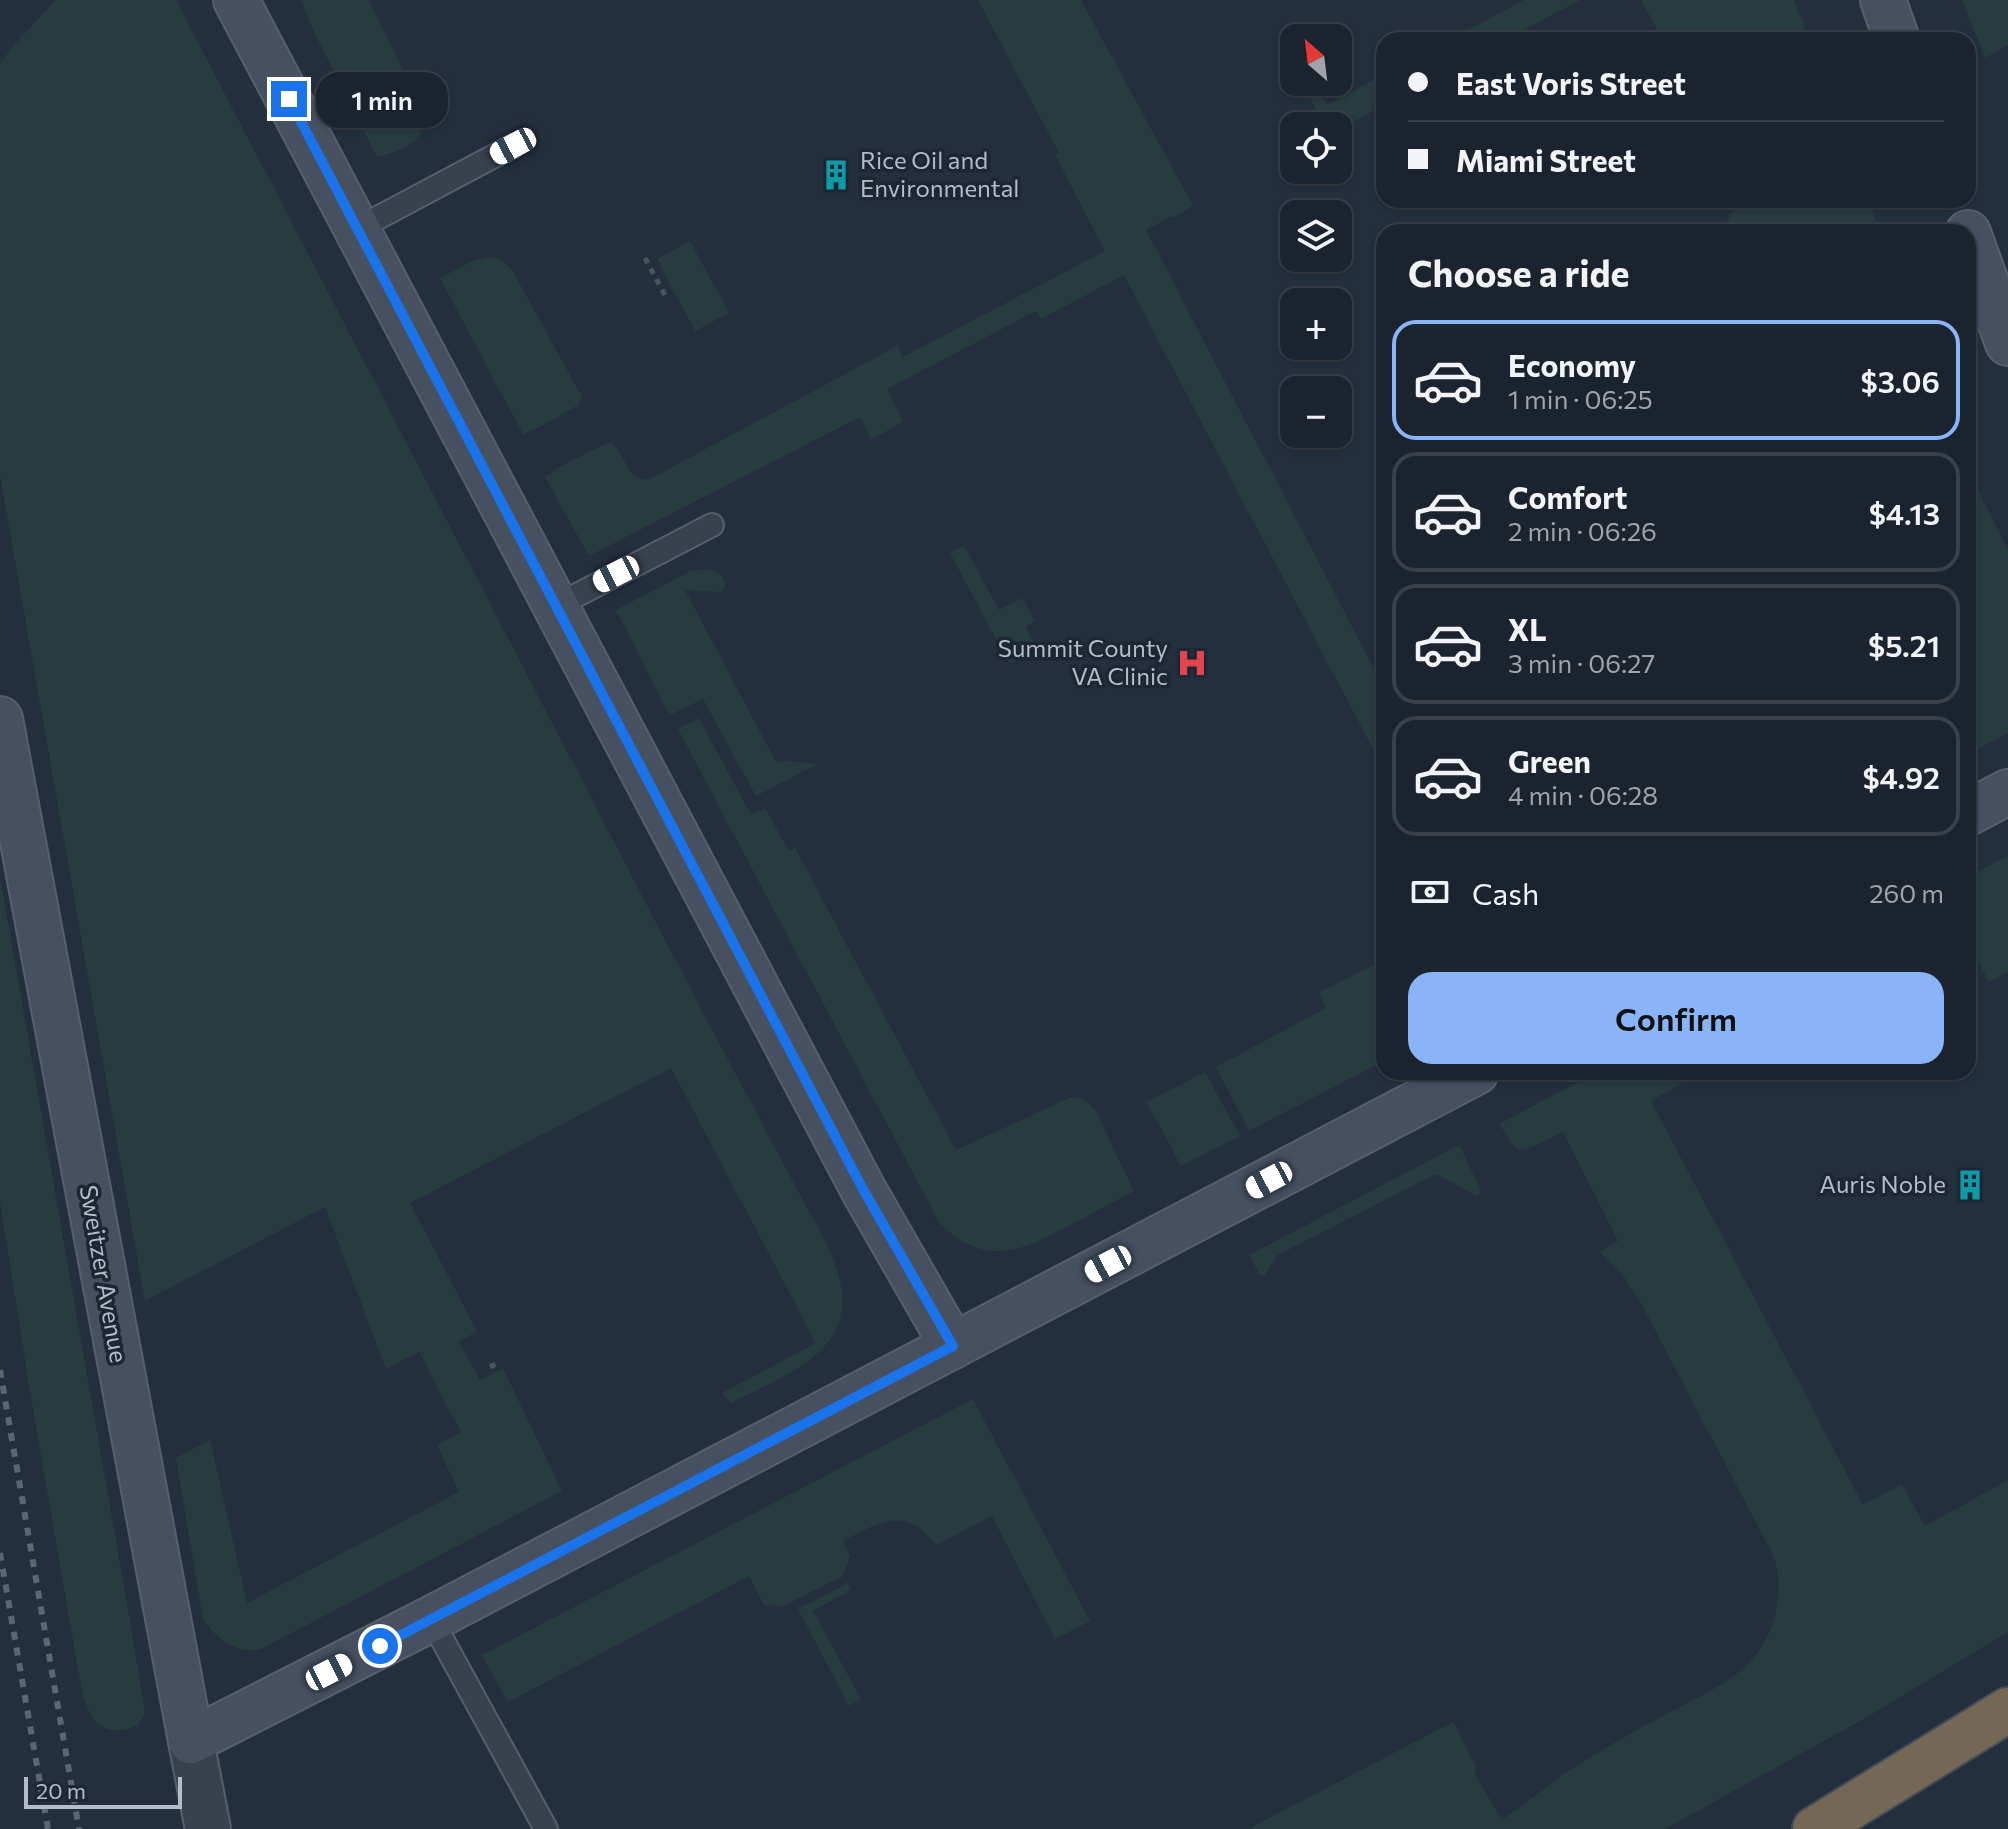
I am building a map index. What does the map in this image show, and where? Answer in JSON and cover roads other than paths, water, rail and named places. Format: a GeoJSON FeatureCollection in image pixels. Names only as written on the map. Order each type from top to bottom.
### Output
{"type":"FeatureCollection","features":[{"type":"Feature","properties":{"kind":"highway"},"geometry":{"type":"LineString","coordinates":[[1815,1829],[2008,1710]]}},
{"type":"Feature","properties":{"kind":"highway"},"geometry":{"type":"LineString","coordinates":[[1791,1829],[1956,1741]]}},
{"type":"Feature","properties":{"kind":"street"},"geometry":{"type":"LineString","coordinates":[[1883,0],[1894,32]]}},
{"type":"Feature","properties":{"kind":"street"},"geometry":{"type":"LineString","coordinates":[[242,5],[864,1191],[953,1346]]}},
{"type":"Feature","properties":{"kind":"street"},"geometry":{"type":"LineString","coordinates":[[1976,255],[2008,343]]}},
{"type":"Feature","properties":{"kind":"street","name":"Sweitzer Avenue"},"geometry":{"type":"LineString","coordinates":[[0,719],[208,1829]]}},
{"type":"Feature","properties":{"kind":"street"},"geometry":{"type":"LineString","coordinates":[[1976,809],[2008,792]]}},
{"type":"Feature","properties":{"kind":"street"},"geometry":{"type":"LineString","coordinates":[[191,1741],[431,1619],[1461,1080]]}},
{"type":"Feature","properties":{"kind":"lane"},"geometry":{"type":"LineString","coordinates":[[357,229],[513,146]]}},
{"type":"Feature","properties":{"kind":"lane"},"geometry":{"type":"LineString","coordinates":[[556,606],[712,525]]}},
{"type":"Feature","properties":{"kind":"lane"},"geometry":{"type":"LineString","coordinates":[[431,1619],[546,1829]]}},
{"type":"Feature","properties":{"kind":"railway"},"geometry":{"type":"LineString","coordinates":[[0,1370],[79,1829]]}},
{"type":"Feature","properties":{"kind":"railway"},"geometry":{"type":"LineString","coordinates":[[0,1553],[48,1829]]}},
{"type":"Feature","properties":{"kind":"place","name":"Rice Oil and Environmental"},"geometry":{"type":"Point","coordinates":[836,175]}},
{"type":"Feature","properties":{"kind":"place","name":"Summit County VA Clinic"},"geometry":{"type":"Point","coordinates":[1192,663]}},
{"type":"Feature","properties":{"kind":"place","name":"Auris Noble"},"geometry":{"type":"Point","coordinates":[1970,1185]}}]}
